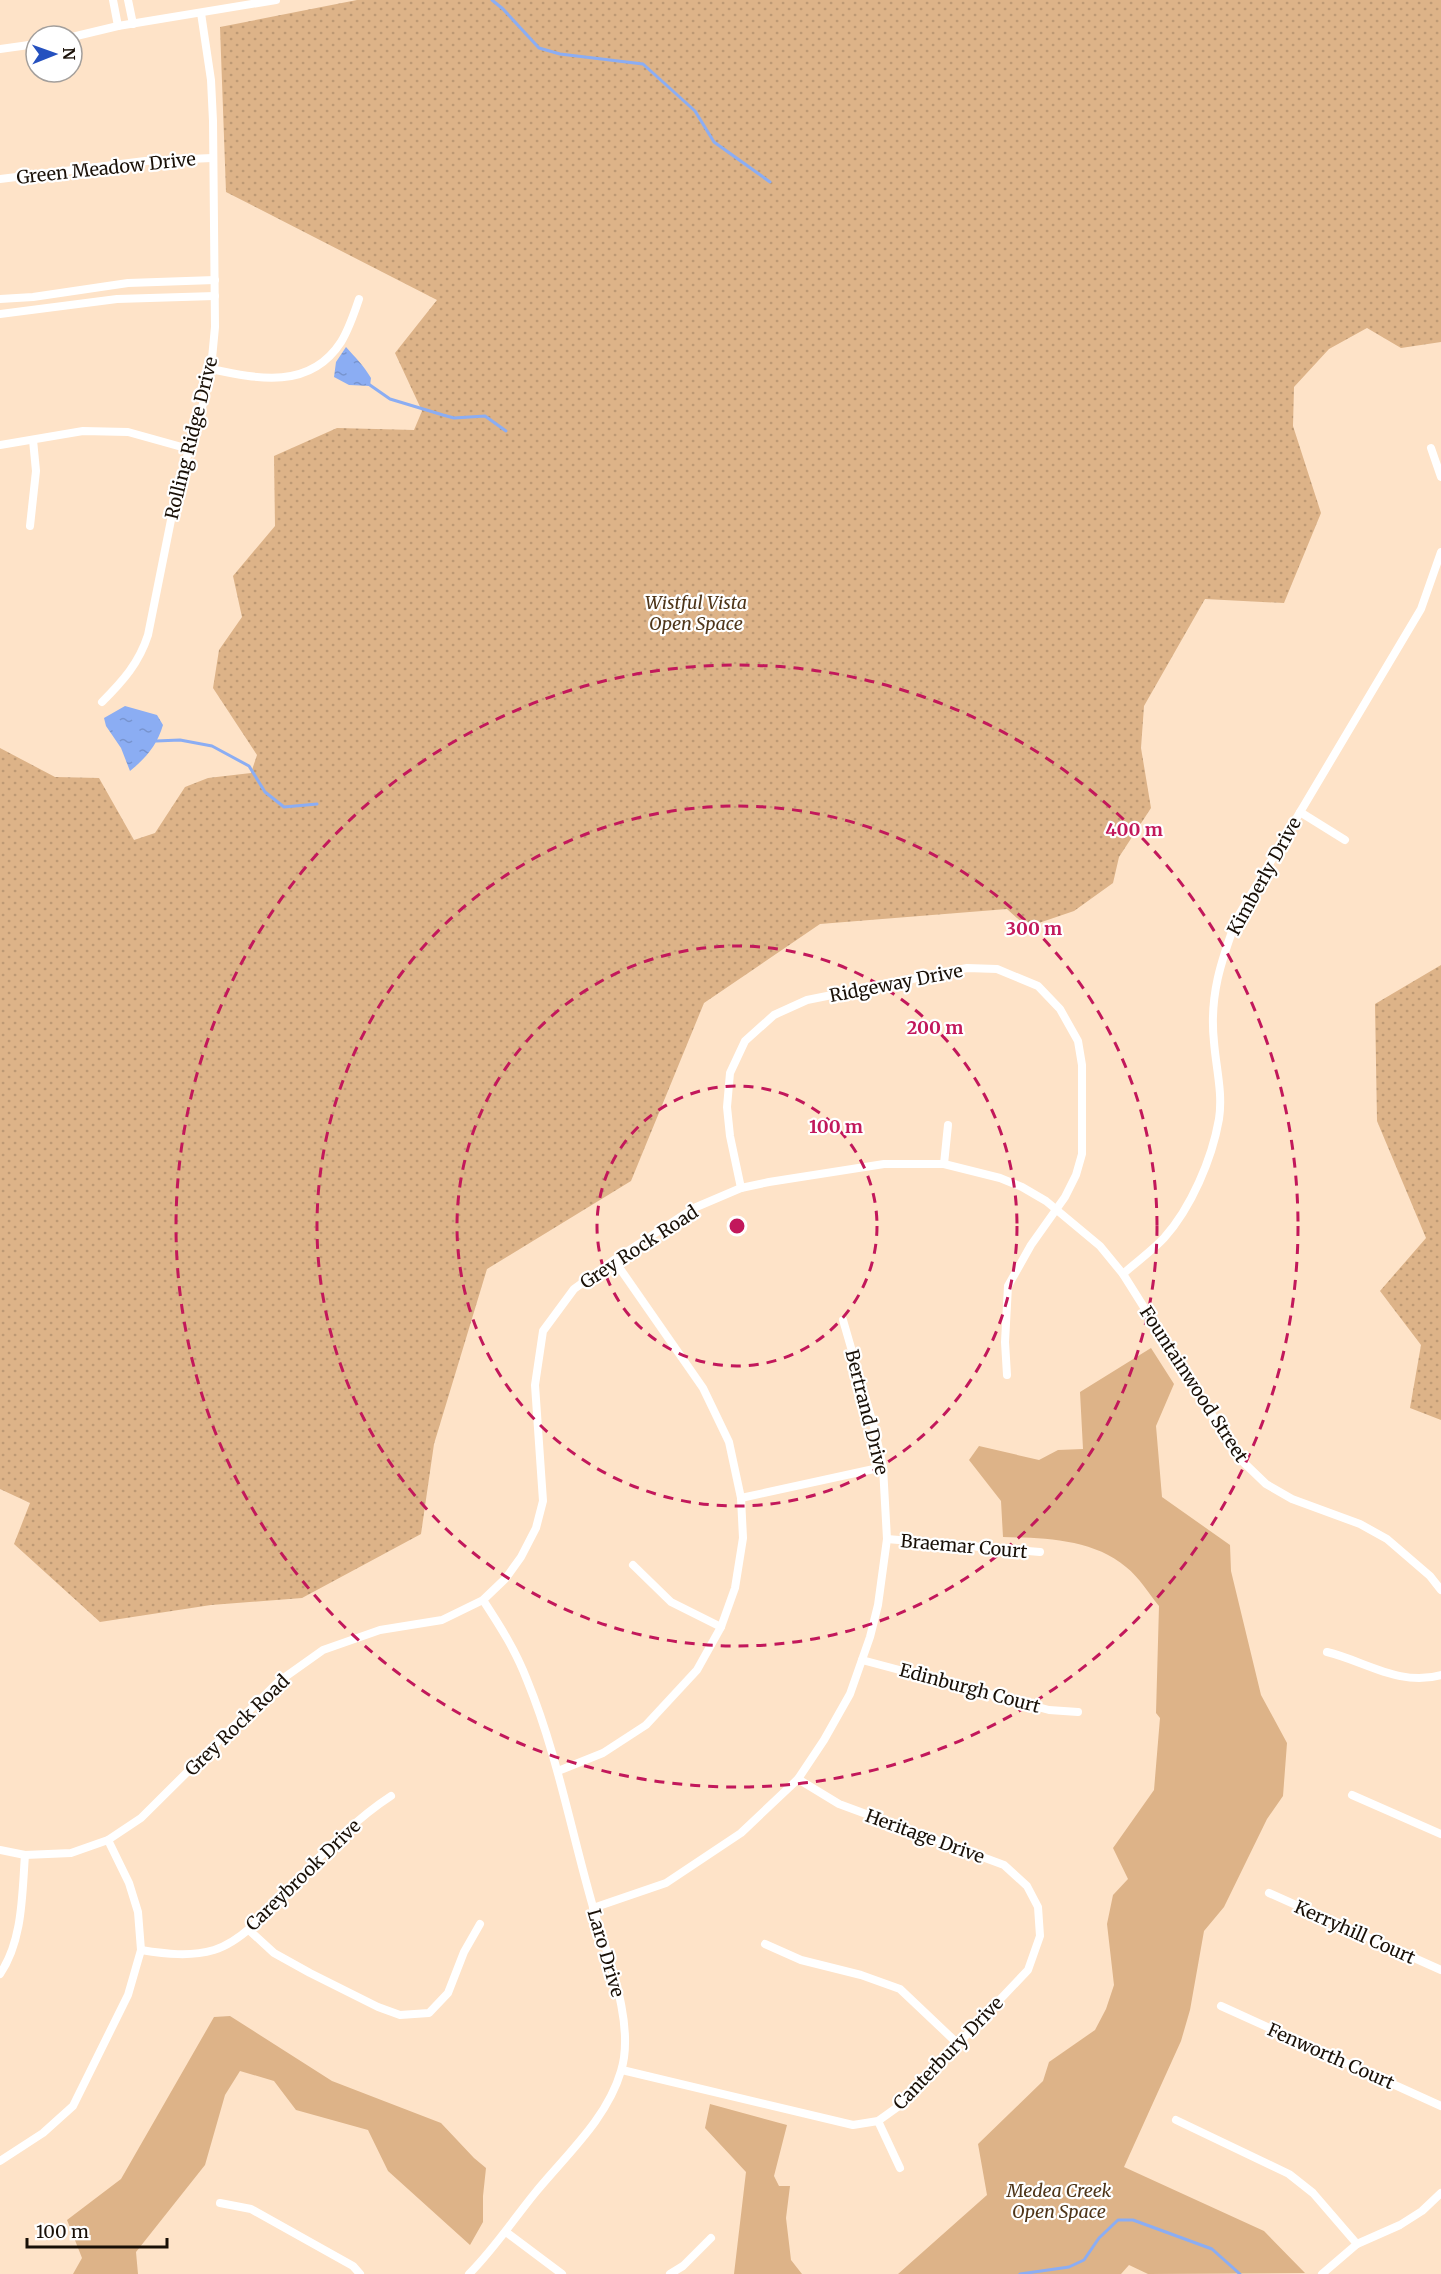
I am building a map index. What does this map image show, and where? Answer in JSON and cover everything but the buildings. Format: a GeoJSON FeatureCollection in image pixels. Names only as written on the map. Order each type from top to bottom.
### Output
{"type":"FeatureCollection","features":[{"type":"Feature","properties":{"kind":"street"},"geometry":{"type":"LineString","coordinates":[[113,0],[118,27]]}},
{"type":"Feature","properties":{"kind":"street"},"geometry":{"type":"LineString","coordinates":[[128,0],[133,24]]}},
{"type":"Feature","properties":{"kind":"street"},"geometry":{"type":"LineString","coordinates":[[84,34],[276,0]]}},
{"type":"Feature","properties":{"kind":"street","name":"Rolling Ridge Drive"},"geometry":{"type":"LineString","coordinates":[[102,702],[133,668],[148,635],[178,485],[202,408],[211,369],[215,327],[215,280],[211,80],[201,13]]}},
{"type":"Feature","properties":{"kind":"street"},"geometry":{"type":"LineString","coordinates":[[0,49],[24,46]]}},
{"type":"Feature","properties":{"kind":"street","name":"Green Meadow Drive"},"geometry":{"type":"LineString","coordinates":[[0,179],[145,161],[212,158]]}},
{"type":"Feature","properties":{"kind":"street"},"geometry":{"type":"LineString","coordinates":[[0,299],[33,297],[128,283],[215,280]]}},
{"type":"Feature","properties":{"kind":"street"},"geometry":{"type":"LineString","coordinates":[[69,291],[72,305]]}},
{"type":"Feature","properties":{"kind":"street"},"geometry":{"type":"LineString","coordinates":[[0,314],[131,298],[215,296]]}},
{"type":"Feature","properties":{"kind":"street"},"geometry":{"type":"LineString","coordinates":[[211,369],[266,379],[300,374],[316,368],[340,342],[359,299]]}},
{"type":"Feature","properties":{"kind":"street"},"geometry":{"type":"LineString","coordinates":[[0,445],[83,431],[128,432],[189,449]]}},
{"type":"Feature","properties":{"kind":"street"},"geometry":{"type":"LineString","coordinates":[[30,526],[36,471],[33,440]]}},
{"type":"Feature","properties":{"kind":"street"},"geometry":{"type":"LineString","coordinates":[[1431,448],[1441,477]]}},
{"type":"Feature","properties":{"kind":"street","name":"Kimberly Drive"},"geometry":{"type":"LineString","coordinates":[[1123,1274],[1164,1238],[1191,1199],[1207,1167],[1219,1118],[1220,1083],[1213,1004],[1219,966],[1237,918],[1421,609],[1441,552]]}},
{"type":"Feature","properties":{"kind":"street"},"geometry":{"type":"LineString","coordinates":[[1300,812],[1346,840]]}},
{"type":"Feature","properties":{"kind":"street","name":"Ridgeway Drive"},"geometry":{"type":"LineString","coordinates":[[741,1188],[728,1117],[729,1073],[746,1041],[774,1015],[807,1000],[967,968],[997,969],[1038,986],[1060,1009],[1078,1041],[1082,1076],[1082,1154],[1076,1175],[1058,1208],[1031,1245],[1008,1286],[1005,1342],[1007,1376]]}},
{"type":"Feature","properties":{"kind":"street"},"geometry":{"type":"LineString","coordinates":[[944,1164],[948,1125]]}},
{"type":"Feature","properties":{"kind":"street","name":"Grey Rock Road"},"geometry":{"type":"LineString","coordinates":[[0,1850],[25,1855],[70,1853],[108,1840],[141,1818],[278,1682],[323,1650],[380,1630],[442,1620],[483,1600],[506,1578],[521,1557],[536,1528],[543,1501],[535,1385],[543,1331],[574,1289],[694,1208],[741,1188],[884,1164],[944,1164],[1000,1178],[1022,1187],[1058,1208]]}},
{"type":"Feature","properties":{"kind":"street","name":"Fountainwood Street"},"geometry":{"type":"LineString","coordinates":[[1058,1208],[1100,1246],[1123,1274],[1239,1458],[1266,1484],[1292,1499],[1360,1524],[1387,1539],[1431,1576],[1441,1590]]}},
{"type":"Feature","properties":{"kind":"street"},"geometry":{"type":"LineString","coordinates":[[558,1771],[603,1753],[646,1725],[697,1670],[721,1627],[735,1588],[743,1538],[741,1498],[729,1442],[704,1388],[614,1260]]}},
{"type":"Feature","properties":{"kind":"street","name":"Bertrand Drive"},"geometry":{"type":"LineString","coordinates":[[593,1908],[666,1883],[741,1833],[798,1779],[824,1740],[849,1694],[862,1660],[878,1605],[887,1539],[883,1467],[874,1426],[843,1320]]}},
{"type":"Feature","properties":{"kind":"street"},"geometry":{"type":"LineString","coordinates":[[741,1498],[883,1467]]}},
{"type":"Feature","properties":{"kind":"street","name":"Braemar Court"},"geometry":{"type":"LineString","coordinates":[[887,1539],[1040,1552]]}},
{"type":"Feature","properties":{"kind":"street"},"geometry":{"type":"LineString","coordinates":[[633,1565],[671,1602],[721,1627]]}},
{"type":"Feature","properties":{"kind":"street","name":"Laro Drive"},"geometry":{"type":"LineString","coordinates":[[469,2274],[506,2232],[534,2194],[602,2112],[622,2070],[624,2040],[621,2006],[558,1771],[527,1678],[508,1637],[483,1600]]}},
{"type":"Feature","properties":{"kind":"street"},"geometry":{"type":"LineString","coordinates":[[1327,1652],[1348,1657],[1394,1676],[1408,1679],[1441,1675]]}},
{"type":"Feature","properties":{"kind":"street","name":"Edinburgh Court"},"geometry":{"type":"LineString","coordinates":[[862,1660],[1049,1710],[1078,1712]]}},
{"type":"Feature","properties":{"kind":"street","name":"Heritage Drive"},"geometry":{"type":"LineString","coordinates":[[798,1779],[839,1804],[1004,1865],[1027,1886],[1038,1907]]}},
{"type":"Feature","properties":{"kind":"street"},"geometry":{"type":"LineString","coordinates":[[1352,1795],[1441,1834]]}},
{"type":"Feature","properties":{"kind":"street","name":"Careybrook Drive"},"geometry":{"type":"LineString","coordinates":[[141,1950],[177,1955],[216,1950],[249,1930],[371,1809],[391,1796]]}},
{"type":"Feature","properties":{"kind":"street"},"geometry":{"type":"LineString","coordinates":[[0,2161],[43,2133],[73,2106],[128,1995],[141,1950],[138,1912],[129,1883],[108,1840]]}},
{"type":"Feature","properties":{"kind":"street"},"geometry":{"type":"LineString","coordinates":[[0,1974],[9,1960],[20,1916],[25,1855]]}},
{"type":"Feature","properties":{"kind":"street","name":"Kerryhill Court"},"geometry":{"type":"LineString","coordinates":[[1269,1893],[1441,1970]]}},
{"type":"Feature","properties":{"kind":"street","name":"Canterbury Drive"},"geometry":{"type":"LineString","coordinates":[[622,2070],[854,2125],[878,2121],[899,2106],[1028,1970],[1040,1936],[1038,1907]]}},
{"type":"Feature","properties":{"kind":"street"},"geometry":{"type":"LineString","coordinates":[[249,1930],[274,1953],[400,2016],[429,2013],[448,1993],[464,1952],[480,1924]]}},
{"type":"Feature","properties":{"kind":"street"},"geometry":{"type":"LineString","coordinates":[[765,1944],[801,1960],[861,1975],[900,1989],[957,2043]]}},
{"type":"Feature","properties":{"kind":"street","name":"Fenworth Court"},"geometry":{"type":"LineString","coordinates":[[1221,2006],[1441,2106]]}},
{"type":"Feature","properties":{"kind":"street"},"geometry":{"type":"LineString","coordinates":[[1176,2120],[1289,2174],[1319,2199],[1357,2244]]}},
{"type":"Feature","properties":{"kind":"street"},"geometry":{"type":"LineString","coordinates":[[878,2121],[900,2168]]}},
{"type":"Feature","properties":{"kind":"street"},"geometry":{"type":"LineString","coordinates":[[1322,2274],[1357,2244],[1400,2225],[1422,2211],[1441,2193]]}},
{"type":"Feature","properties":{"kind":"street"},"geometry":{"type":"LineString","coordinates":[[220,2203],[251,2209],[353,2266],[360,2274]]}},
{"type":"Feature","properties":{"kind":"street"},"geometry":{"type":"LineString","coordinates":[[506,2232],[562,2274]]}},
{"type":"Feature","properties":{"kind":"street"},"geometry":{"type":"LineString","coordinates":[[669,2274],[682,2266],[711,2238]]}},
{"type":"Feature","properties":{"kind":"green space","name":"Wistful Vista Open Space"},"geometry":{"type":"Polygon","coordinates":[[[357,0],[1441,0],[1441,342],[1401,348],[1367,328],[1329,349],[1294,387],[1293,426],[1321,513],[1284,603],[1205,599],[1144,706],[1141,748],[1151,808],[1119,857],[1113,883],[1074,911],[1027,927],[1007,909],[820,924],[704,1003],[631,1181],[487,1269],[434,1444],[421,1534],[302,1598],[211,1605],[100,1622],[14,1544],[30,1503],[0,1489],[0,748],[55,777],[99,778],[134,840],[155,833],[185,787],[208,778],[251,773],[257,755],[213,688],[219,650],[242,617],[233,576],[275,526],[274,456],[337,428],[414,430],[422,411],[395,353],[437,300],[226,192],[220,27],[357,0]]]}},
{"type":"Feature","properties":{"kind":"green space"},"geometry":{"type":"Polygon","coordinates":[[[1441,965],[1441,1420],[1410,1408],[1421,1345],[1380,1291],[1426,1238],[1377,1121],[1375,1004],[1441,965]]]}},
{"type":"Feature","properties":{"kind":"green space","name":"Medea Creek Open Space"},"geometry":{"type":"Polygon","coordinates":[[[1151,1348],[1174,1384],[1156,1426],[1162,1497],[1230,1545],[1231,1571],[1261,1695],[1287,1743],[1283,1796],[1267,1819],[1224,1907],[1204,1931],[1190,2010],[1181,2041],[1124,2167],[1264,2231],[1305,2273],[1148,2274],[1129,2265],[1121,2274],[898,2274],[987,2195],[978,2144],[1043,2081],[1049,2062],[1095,2030],[1106,2009],[1114,1985],[1107,1924],[1113,1895],[1128,1879],[1113,1848],[1154,1790],[1160,1718],[1156,1713],[1159,1606],[1131,1571],[1099,1551],[1068,1542],[1003,1537],[1001,1501],[969,1460],[979,1446],[1039,1460],[1058,1450],[1083,1449],[1080,1392],[1151,1348]]]}},
{"type":"Feature","properties":{"kind":"green space"},"geometry":{"type":"Polygon","coordinates":[[[230,2016],[332,2081],[441,2123],[486,2168],[483,2222],[470,2245],[388,2171],[368,2130],[296,2110],[274,2081],[240,2071],[225,2095],[205,2165],[136,2252],[138,2274],[73,2274],[82,2258],[67,2220],[121,2179],[214,2017],[230,2016]]]}},
{"type":"Feature","properties":{"kind":"green space"},"geometry":{"type":"Polygon","coordinates":[[[710,2104],[787,2125],[774,2176],[779,2186],[790,2186],[786,2218],[791,2260],[802,2274],[734,2274],[746,2172],[705,2128],[710,2104]]]}},
{"type":"Feature","properties":{"kind":"water"},"geometry":{"type":"Polygon","coordinates":[[[346,347],[371,378],[370,386],[349,385],[334,377],[336,362],[346,347]]]}},
{"type":"Feature","properties":{"kind":"water"},"geometry":{"type":"Polygon","coordinates":[[[125,706],[157,715],[163,725],[151,750],[130,771],[121,748],[106,726],[104,718],[125,706]]]}},
{"type":"Feature","properties":{"kind":"waterway"},"geometry":{"type":"LineString","coordinates":[[492,0],[539,48],[560,54],[643,64],[695,111],[714,142],[770,182]]}},
{"type":"Feature","properties":{"kind":"waterway"},"geometry":{"type":"LineString","coordinates":[[367,383],[390,399],[454,418],[485,416],[506,431]]}},
{"type":"Feature","properties":{"kind":"waterway"},"geometry":{"type":"LineString","coordinates":[[156,741],[180,740],[212,746],[249,766],[265,792],[284,807],[317,804]]}},
{"type":"Feature","properties":{"kind":"waterway"},"geometry":{"type":"LineString","coordinates":[[1020,2274],[1069,2267],[1084,2260],[1099,2238],[1118,2220],[1133,2220],[1212,2249],[1240,2274]]}}]}
